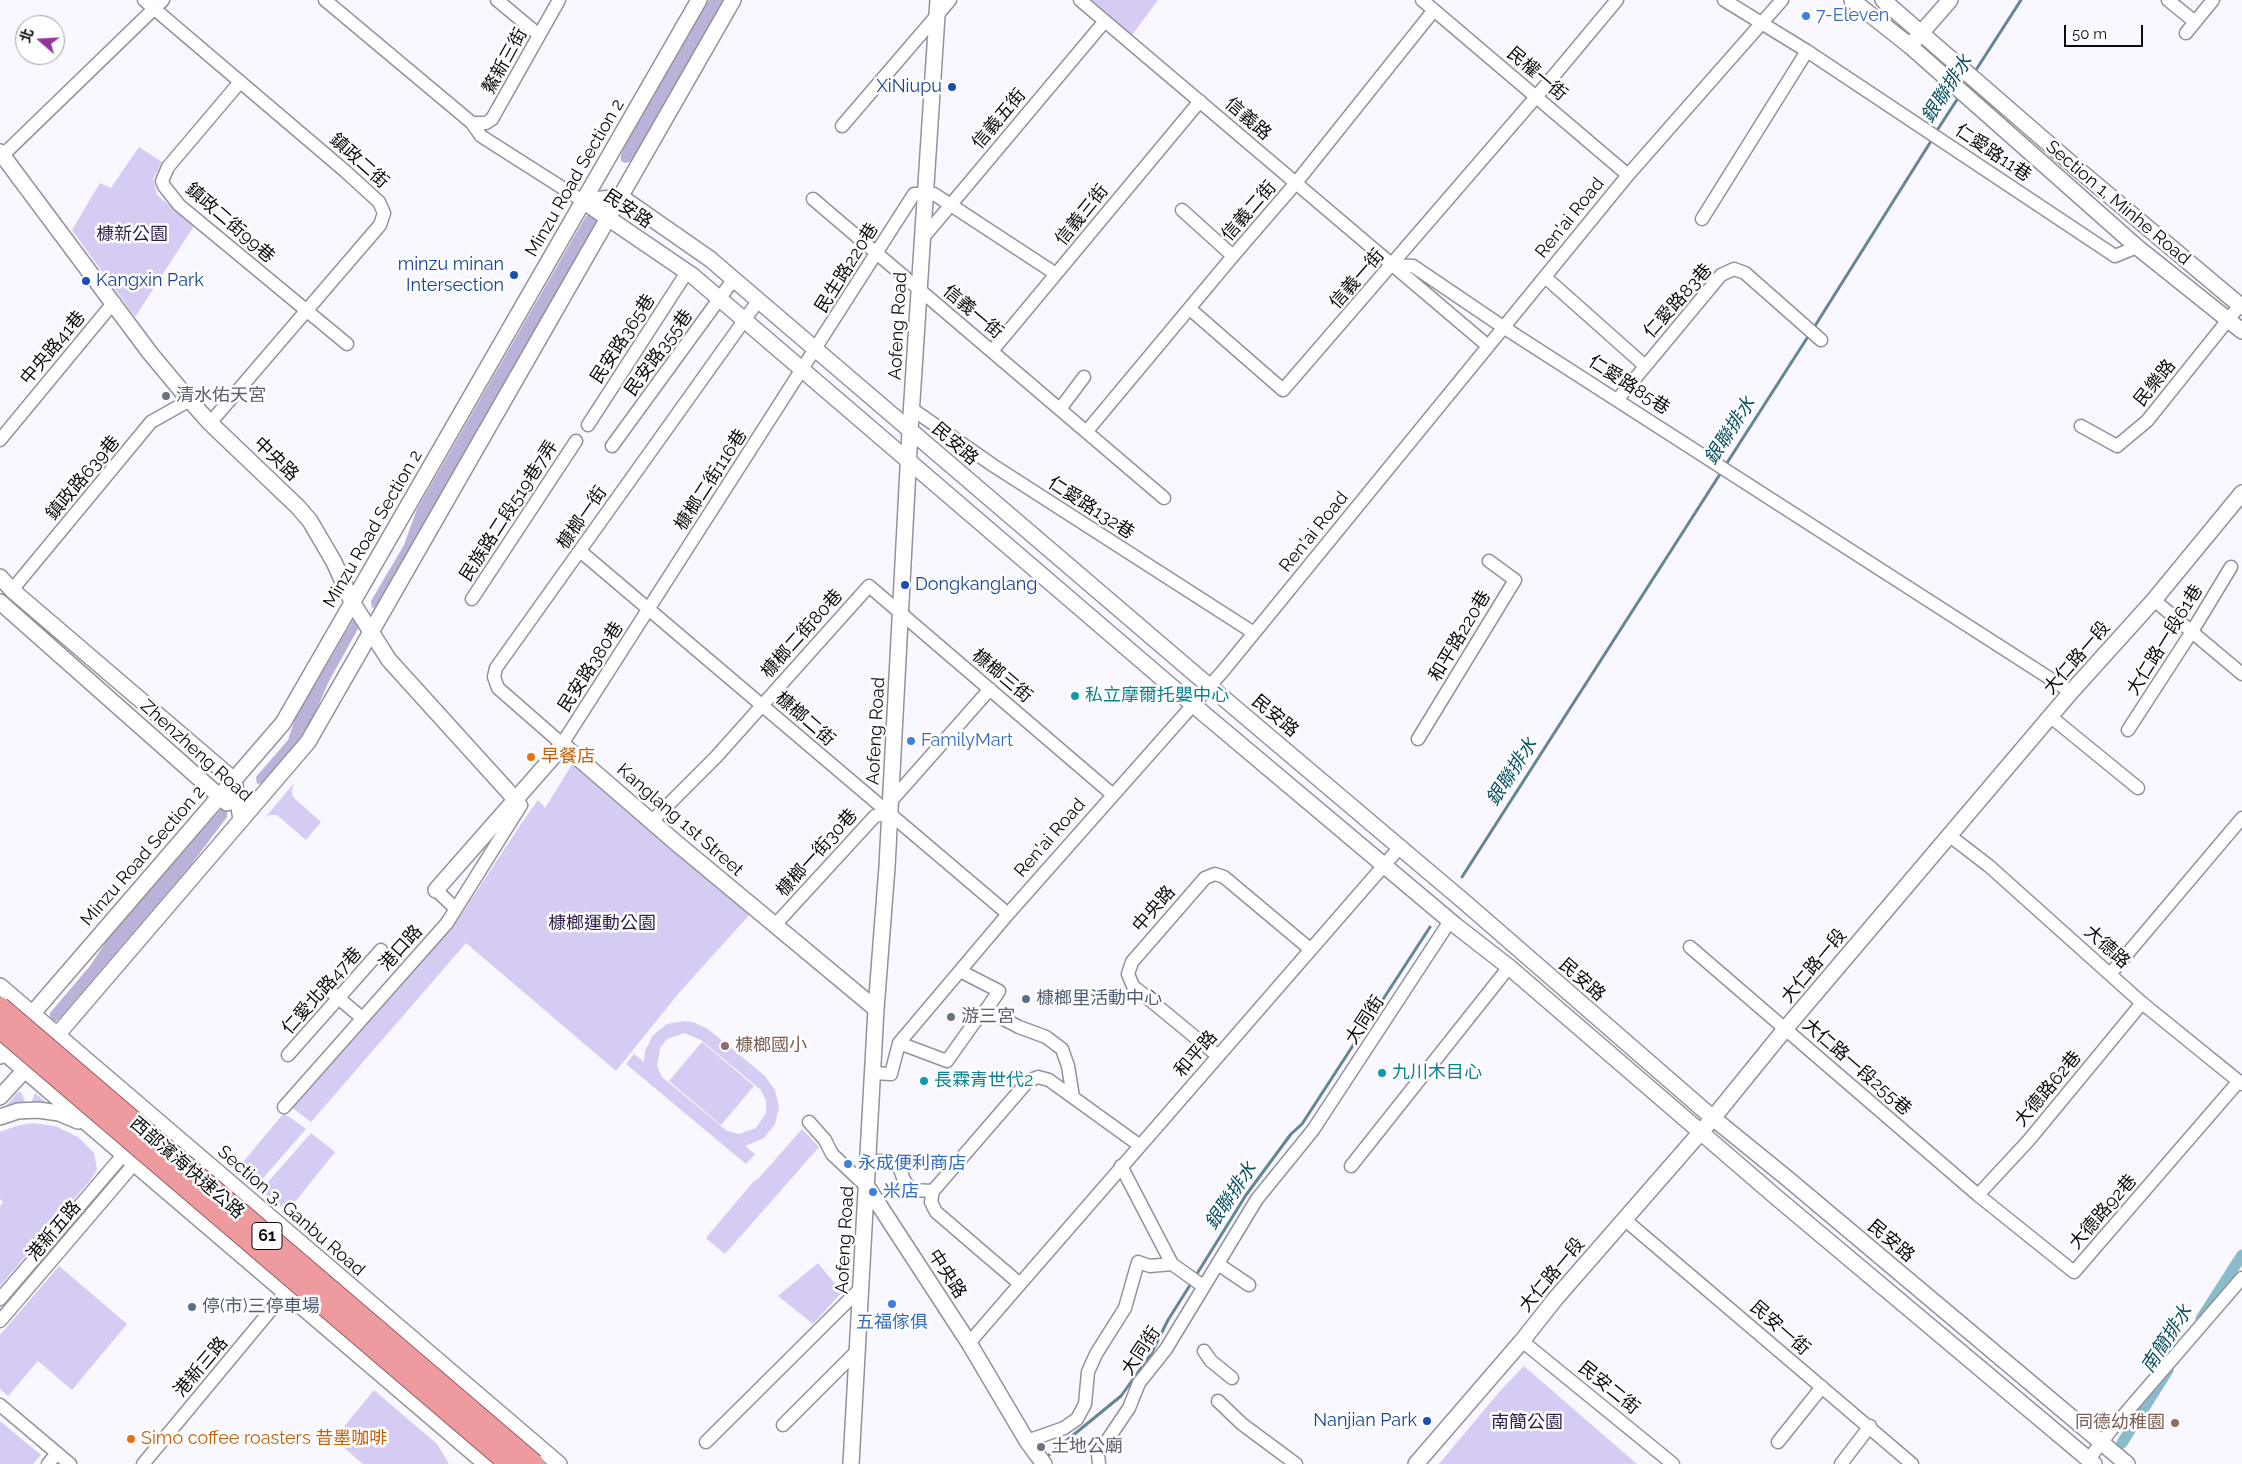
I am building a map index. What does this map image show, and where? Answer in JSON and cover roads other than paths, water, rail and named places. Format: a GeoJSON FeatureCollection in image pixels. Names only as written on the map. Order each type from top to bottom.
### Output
{"type":"FeatureCollection","features":[{"type":"Feature","properties":{"kind":"highway","name":"西部濱海快速公路"},"geometry":{"type":"LineString","coordinates":[[0,1008],[536,1455]]}},
{"type":"Feature","properties":{"kind":"highway","name":"西部濱海快速公路"},"geometry":{"type":"LineString","coordinates":[[9,1030],[510,1464]]}},
{"type":"Feature","properties":{"kind":"street"},"geometry":{"type":"LineString","coordinates":[[325,0],[472,123],[481,136],[583,201]]}},
{"type":"Feature","properties":{"kind":"street"},"geometry":{"type":"LineString","coordinates":[[497,0],[539,35]]}},
{"type":"Feature","properties":{"kind":"street","name":"鰲新三街"},"geometry":{"type":"LineString","coordinates":[[472,123],[486,123],[492,119],[559,0]]}},
{"type":"Feature","properties":{"kind":"street","name":"Minzu Road Section 2"},"geometry":{"type":"LineString","coordinates":[[1,1052],[9,1030],[32,1014],[283,723],[699,0]]}},
{"type":"Feature","properties":{"kind":"street"},"geometry":{"type":"LineString","coordinates":[[0,1097],[57,1034],[308,742],[610,219],[733,0]]}},
{"type":"Feature","properties":{"kind":"street","name":"Aofeng Road"},"geometry":{"type":"LineString","coordinates":[[851,1464],[910,431],[938,0]]}},
{"type":"Feature","properties":{"kind":"street"},"geometry":{"type":"LineString","coordinates":[[842,126],[936,20],[950,0]]}},
{"type":"Feature","properties":{"kind":"street","name":"信義路"},"geometry":{"type":"LineString","coordinates":[[1080,0],[1488,346]]}},
{"type":"Feature","properties":{"kind":"street","name":"民權一街"},"geometry":{"type":"LineString","coordinates":[[1422,0],[1628,175]]}},
{"type":"Feature","properties":{"kind":"street","name":"信義一街"},"geometry":{"type":"LineString","coordinates":[[1190,309],[1284,390],[1617,0]]}},
{"type":"Feature","properties":{"kind":"street","name":"仁愛路11巷"},"geometry":{"type":"LineString","coordinates":[[1724,0],[1807,51],[2115,256],[2137,247]]}},
{"type":"Feature","properties":{"kind":"street","name":"Ren'ai Road"},"geometry":{"type":"LineString","coordinates":[[873,1073],[891,1074],[899,1044],[1008,914],[1254,633],[1628,175],[1762,25],[1782,0]]}},
{"type":"Feature","properties":{"kind":"street","name":"Section 1, Minhe Road"},"geometry":{"type":"LineString","coordinates":[[1852,0],[1910,46],[2137,247],[2242,331]]}},
{"type":"Feature","properties":{"kind":"street","name":"Section 1, Minhe Road"},"geometry":{"type":"LineString","coordinates":[[1883,0],[2080,171],[2241,305]]}},
{"type":"Feature","properties":{"kind":"street"},"geometry":{"type":"LineString","coordinates":[[1910,46],[1950,0]]}},
{"type":"Feature","properties":{"kind":"street"},"geometry":{"type":"LineString","coordinates":[[2168,0],[2195,22]]}},
{"type":"Feature","properties":{"kind":"street"},"geometry":{"type":"LineString","coordinates":[[2186,33],[2213,0]]}},
{"type":"Feature","properties":{"kind":"street"},"geometry":{"type":"LineString","coordinates":[[1,154],[153,3]]}},
{"type":"Feature","properties":{"kind":"street","name":"鎮政二街"},"geometry":{"type":"LineString","coordinates":[[153,3],[240,82],[345,171],[379,202],[384,213],[380,225],[210,423]]}},
{"type":"Feature","properties":{"kind":"street","name":"信義二街"},"geometry":{"type":"LineString","coordinates":[[1087,431],[1295,184],[1434,10]]}},
{"type":"Feature","properties":{"kind":"street","name":"信義五街"},"geometry":{"type":"LineString","coordinates":[[922,239],[1104,21]]}},
{"type":"Feature","properties":{"kind":"street"},"geometry":{"type":"LineString","coordinates":[[1702,219],[1807,51]]}},
{"type":"Feature","properties":{"kind":"street","name":"鎮政二街99巷"},"geometry":{"type":"LineString","coordinates":[[240,82],[168,167],[162,181],[179,205],[307,312]]}},
{"type":"Feature","properties":{"kind":"street","name":"信義三街"},"geometry":{"type":"LineString","coordinates":[[992,351],[1200,101]]}},
{"type":"Feature","properties":{"kind":"street","name":"中央路"},"geometry":{"type":"LineString","coordinates":[[1,154],[114,302],[150,353],[210,423],[298,507],[310,521],[334,562],[352,602],[389,660],[516,800]]}},
{"type":"Feature","properties":{"kind":"street"},"geometry":{"type":"LineString","coordinates":[[2066,185],[2080,171]]}},
{"type":"Feature","properties":{"kind":"street","name":"民生路220巷"},"geometry":{"type":"LineString","coordinates":[[803,370],[914,194],[925,194]]}},
{"type":"Feature","properties":{"kind":"street"},"geometry":{"type":"LineString","coordinates":[[925,194],[934,194],[1056,274]]}},
{"type":"Feature","properties":{"kind":"street","name":"民安路"},"geometry":{"type":"LineString","coordinates":[[583,201],[621,198],[710,259],[1400,847],[1712,1118],[1788,1178],[2125,1463]]}},
{"type":"Feature","properties":{"kind":"street"},"geometry":{"type":"LineString","coordinates":[[813,199],[919,289]]}},
{"type":"Feature","properties":{"kind":"street","name":"民安路"},"geometry":{"type":"LineString","coordinates":[[583,201],[686,272],[719,299],[1193,704],[1450,921],[1509,968],[1700,1132],[2092,1462]]}},
{"type":"Feature","properties":{"kind":"street"},"geometry":{"type":"LineString","coordinates":[[1182,210],[1233,256]]}},
{"type":"Feature","properties":{"kind":"street"},"geometry":{"type":"LineString","coordinates":[[1392,265],[1413,266],[1503,327]]}},
{"type":"Feature","properties":{"kind":"street","name":"仁愛路83巷"},"geometry":{"type":"LineString","coordinates":[[1618,399],[1644,365],[1721,274],[1734,269],[1745,274],[1815,334]]}},
{"type":"Feature","properties":{"kind":"street","name":"民安路365巷"},"geometry":{"type":"LineString","coordinates":[[588,425],[686,272]]}},
{"type":"Feature","properties":{"kind":"street"},"geometry":{"type":"LineString","coordinates":[[1545,277],[1644,365]]}},
{"type":"Feature","properties":{"kind":"street","name":"民安路355巷"},"geometry":{"type":"LineString","coordinates":[[612,446],[734,280]]}},
{"type":"Feature","properties":{"kind":"street","name":"信義一街"},"geometry":{"type":"LineString","coordinates":[[919,289],[1164,498]]}},
{"type":"Feature","properties":{"kind":"street","name":"槺榔一街"},"geometry":{"type":"LineString","coordinates":[[562,744],[498,688],[494,677],[496,668],[758,301]]}},
{"type":"Feature","properties":{"kind":"street","name":"中央路41巷"},"geometry":{"type":"LineString","coordinates":[[0,440],[114,302]]}},
{"type":"Feature","properties":{"kind":"street","name":"民樂路"},"geometry":{"type":"LineString","coordinates":[[2082,426],[2117,446],[2147,421],[2241,305]]}},
{"type":"Feature","properties":{"kind":"street"},"geometry":{"type":"LineString","coordinates":[[307,312],[347,344]]}},
{"type":"Feature","properties":{"kind":"street","name":"仁愛路85巷"},"geometry":{"type":"LineString","coordinates":[[1503,327],[1618,399],[2071,692]]}},
{"type":"Feature","properties":{"kind":"street","name":"槺榔二街116巷"},"geometry":{"type":"LineString","coordinates":[[650,610],[803,370]]}},
{"type":"Feature","properties":{"kind":"street"},"geometry":{"type":"LineString","coordinates":[[1060,409],[1084,377]]}},
{"type":"Feature","properties":{"kind":"street","name":"鎮政路639巷"},"geometry":{"type":"LineString","coordinates":[[12,590],[151,422],[190,400]]}},
{"type":"Feature","properties":{"kind":"street","name":"仁愛路132巷"},"geometry":{"type":"LineString","coordinates":[[912,410],[994,466],[1254,633]]}},
{"type":"Feature","properties":{"kind":"street","name":"民族路二段519巷7弄"},"geometry":{"type":"LineString","coordinates":[[472,600],[576,441]]}},
{"type":"Feature","properties":{"kind":"street","name":"大仁路一段"},"geometry":{"type":"LineString","coordinates":[[1416,1464],[1522,1341],[1556,1298],[1712,1118],[2071,692],[2154,600],[2242,493]]}},
{"type":"Feature","properties":{"kind":"street","name":"槺榔二街"},"geometry":{"type":"LineString","coordinates":[[580,551],[762,705],[890,807],[1008,914]]}},
{"type":"Feature","properties":{"kind":"street","name":"和平路220巷"},"geometry":{"type":"LineString","coordinates":[[1418,739],[1515,580],[1489,561]]}},
{"type":"Feature","properties":{"kind":"street","name":"大仁路一段61巷"},"geometry":{"type":"LineString","coordinates":[[2128,730],[2231,567]]}},
{"type":"Feature","properties":{"kind":"street","name":"Zhenzheng Road"},"geometry":{"type":"LineString","coordinates":[[0,577],[12,590],[234,780],[242,819]]}},
{"type":"Feature","properties":{"kind":"street","name":"槺榔三街"},"geometry":{"type":"LineString","coordinates":[[869,586],[1112,794]]}},
{"type":"Feature","properties":{"kind":"street","name":"槺榔二街80巷"},"geometry":{"type":"LineString","coordinates":[[652,821],[716,757],[869,586]]}},
{"type":"Feature","properties":{"kind":"street"},"geometry":{"type":"LineString","coordinates":[[2154,600],[2242,674]]}},
{"type":"Feature","properties":{"kind":"street","name":"Zhenzheng Road"},"geometry":{"type":"LineString","coordinates":[[1,604],[221,795],[242,819]]}},
{"type":"Feature","properties":{"kind":"street","name":"民安路380巷"},"geometry":{"type":"LineString","coordinates":[[562,744],[650,610]]}},
{"type":"Feature","properties":{"kind":"street"},"geometry":{"type":"LineString","coordinates":[[890,807],[990,689]]}},
{"type":"Feature","properties":{"kind":"street"},"geometry":{"type":"LineString","coordinates":[[2051,716],[2138,788]]}},
{"type":"Feature","properties":{"kind":"street"},"geometry":{"type":"LineString","coordinates":[[456,909],[436,890],[516,800],[562,744]]}},
{"type":"Feature","properties":{"kind":"street","name":"Kanglang 1st Street"},"geometry":{"type":"LineString","coordinates":[[562,744],[876,1010]]}},
{"type":"Feature","properties":{"kind":"street","name":"港口路"},"geometry":{"type":"LineString","coordinates":[[284,1107],[447,923],[521,805],[516,800]]}},
{"type":"Feature","properties":{"kind":"street","name":"槺榔一街30巷"},"geometry":{"type":"LineString","coordinates":[[775,926],[875,816],[890,807]]}},
{"type":"Feature","properties":{"kind":"street"},"geometry":{"type":"LineString","coordinates":[[2110,974],[2242,818]]}},
{"type":"Feature","properties":{"kind":"street","name":"大德路"},"geometry":{"type":"LineString","coordinates":[[1950,836],[1989,866],[2142,1003],[2240,1083]]}},
{"type":"Feature","properties":{"kind":"street","name":"和平路"},"geometry":{"type":"LineString","coordinates":[[969,1343],[1139,1145],[1400,847]]}},
{"type":"Feature","properties":{"kind":"street","name":"中央路"},"geometry":{"type":"LineString","coordinates":[[1218,1056],[1133,986],[1128,974],[1132,962],[1138,955],[1205,878],[1215,874],[1224,877],[1310,949]]}},
{"type":"Feature","properties":{"kind":"street","name":"大同街"},"geometry":{"type":"LineString","coordinates":[[1098,1464],[1098,1454],[1129,1408],[1139,1383],[1166,1349],[1257,1199],[1307,1138],[1450,921]]}},
{"type":"Feature","properties":{"kind":"street","name":"大仁路一段255巷"},"geometry":{"type":"LineString","coordinates":[[1690,947],[1978,1195]]}},
{"type":"Feature","properties":{"kind":"street","name":"仁愛北路47巷"},"geometry":{"type":"LineString","coordinates":[[288,1055],[334,994],[381,950]]}},
{"type":"Feature","properties":{"kind":"street"},"geometry":{"type":"LineString","coordinates":[[1351,1166],[1521,952]]}},
{"type":"Feature","properties":{"kind":"street"},"geometry":{"type":"LineString","coordinates":[[899,1044],[947,1062],[998,991],[960,971]]}},
{"type":"Feature","properties":{"kind":"street","name":"Section 3, Ganbu Road"},"geometry":{"type":"LineString","coordinates":[[0,986],[522,1432],[536,1455],[559,1464]]}},
{"type":"Feature","properties":{"kind":"street"},"geometry":{"type":"LineString","coordinates":[[334,994],[362,1018]]}},
{"type":"Feature","properties":{"kind":"street","name":"大德路62巷"},"geometry":{"type":"LineString","coordinates":[[1978,1195],[2029,1140],[2142,1003]]}},
{"type":"Feature","properties":{"kind":"street"},"geometry":{"type":"LineString","coordinates":[[986,1010],[1019,1027],[1046,1036],[1062,1050],[1068,1066],[1074,1097]]}},
{"type":"Feature","properties":{"kind":"street"},"geometry":{"type":"LineString","coordinates":[[1,1052],[24,1069],[486,1464]]}},
{"type":"Feature","properties":{"kind":"street"},"geometry":{"type":"LineString","coordinates":[[1020,1284],[936,1212],[931,1202],[933,1191],[1028,1081],[1038,1077],[1049,1080],[1139,1145]]}},
{"type":"Feature","properties":{"kind":"street","name":"大德路92巷"},"geometry":{"type":"LineString","coordinates":[[1978,1195],[2074,1272],[2240,1083]]}},
{"type":"Feature","properties":{"kind":"street"},"geometry":{"type":"LineString","coordinates":[[0,1117],[22,1111],[44,1110],[59,1113],[90,1126]]}},
{"type":"Feature","properties":{"kind":"street","name":"中央路"},"geometry":{"type":"LineString","coordinates":[[809,1122],[825,1140],[832,1154],[868,1188],[969,1343],[1027,1441],[1042,1461]]}},
{"type":"Feature","properties":{"kind":"street","name":"港新五路"},"geometry":{"type":"LineString","coordinates":[[0,1299],[129,1159]]}},
{"type":"Feature","properties":{"kind":"street","name":"港新五路"},"geometry":{"type":"LineString","coordinates":[[0,1322],[129,1159]]}},
{"type":"Feature","properties":{"kind":"street"},"geometry":{"type":"LineString","coordinates":[[868,1161],[886,1161],[899,1167],[904,1180],[911,1190],[933,1191]]}},
{"type":"Feature","properties":{"kind":"street"},"geometry":{"type":"LineString","coordinates":[[1121,1166],[1172,1264],[1203,1286]]}},
{"type":"Feature","properties":{"kind":"street","name":"民安一街"},"geometry":{"type":"LineString","coordinates":[[1624,1219],[1870,1426],[1912,1464]]}},
{"type":"Feature","properties":{"kind":"street"},"geometry":{"type":"LineString","coordinates":[[1027,1441],[1064,1428],[1077,1419],[1085,1404],[1088,1372],[1096,1354],[1125,1308],[1138,1262],[1150,1266],[1172,1264]]}},
{"type":"Feature","properties":{"kind":"street"},"geometry":{"type":"LineString","coordinates":[[1218,1264],[1249,1285]]}},
{"type":"Feature","properties":{"kind":"street"},"geometry":{"type":"LineString","coordinates":[[2092,1462],[2101,1442],[2242,1278]]}},
{"type":"Feature","properties":{"kind":"street"},"geometry":{"type":"LineString","coordinates":[[706,1442],[862,1287]]}},
{"type":"Feature","properties":{"kind":"street","name":"港新三路"},"geometry":{"type":"LineString","coordinates":[[143,1464],[285,1293]]}},
{"type":"Feature","properties":{"kind":"street","name":"民安二街"},"geometry":{"type":"LineString","coordinates":[[1522,1341],[1673,1464]]}},
{"type":"Feature","properties":{"kind":"street"},"geometry":{"type":"LineString","coordinates":[[1204,1350],[1211,1361],[1232,1378]]}},
{"type":"Feature","properties":{"kind":"street"},"geometry":{"type":"LineString","coordinates":[[783,1425],[857,1351]]}},
{"type":"Feature","properties":{"kind":"street"},"geometry":{"type":"LineString","coordinates":[[1778,1442],[1822,1387]]}},
{"type":"Feature","properties":{"kind":"street"},"geometry":{"type":"LineString","coordinates":[[1218,1401],[1242,1424],[1296,1464]]}},
{"type":"Feature","properties":{"kind":"street"},"geometry":{"type":"LineString","coordinates":[[0,1405],[70,1464]]}},
{"type":"Feature","properties":{"kind":"street"},"geometry":{"type":"LineString","coordinates":[[1841,1464],[1870,1426]]}},
{"type":"Feature","properties":{"kind":"street"},"geometry":{"type":"LineString","coordinates":[[495,1464],[522,1432]]}},
{"type":"Feature","properties":{"kind":"street"},"geometry":{"type":"LineString","coordinates":[[48,1464],[57,1454]]}},
{"type":"Feature","properties":{"kind":"street"},"geometry":{"type":"LineString","coordinates":[[524,1464],[536,1455]]}},
{"type":"Feature","properties":{"kind":"waterway","name":"銀聯排水"},"geometry":{"type":"LineString","coordinates":[[1974,73],[2021,0]]}},
{"type":"Feature","properties":{"kind":"waterway","name":"銀聯排水"},"geometry":{"type":"LineString","coordinates":[[1936,132],[1960,95]]}},
{"type":"Feature","properties":{"kind":"waterway","name":"銀聯排水"},"geometry":{"type":"LineString","coordinates":[[1813,329],[1933,138]]}},
{"type":"Feature","properties":{"kind":"waterway","name":"銀聯排水"},"geometry":{"type":"LineString","coordinates":[[1725,466],[1809,335]]}},
{"type":"Feature","properties":{"kind":"waterway","name":"銀聯排水"},"geometry":{"type":"LineString","coordinates":[[1462,877],[1722,471]]}},
{"type":"Feature","properties":{"kind":"waterway","name":"銀聯排水"},"geometry":{"type":"LineString","coordinates":[[1195,1277],[1246,1195],[1291,1134],[1302,1124],[1430,927]]}},
{"type":"Feature","properties":{"kind":"waterway","name":"南簡排水"},"geometry":{"type":"LineString","coordinates":[[2201,1319],[2242,1255]]}},
{"type":"Feature","properties":{"kind":"waterway","name":"銀聯排水"},"geometry":{"type":"LineString","coordinates":[[1044,1459],[1121,1396],[1151,1354],[1168,1320],[1192,1282]]}},
{"type":"Feature","properties":{"kind":"waterway","name":"南簡排水"},"geometry":{"type":"LineString","coordinates":[[2122,1443],[2168,1370]]}},
{"type":"Feature","properties":{"kind":"place","name":"7-Eleven"},"geometry":{"type":"Point","coordinates":[1806,16]}},
{"type":"Feature","properties":{"kind":"place","name":"XiNiupu"},"geometry":{"type":"Point","coordinates":[952,87]}},
{"type":"Feature","properties":{"kind":"place","name":"minzu minan Intersection"},"geometry":{"type":"Point","coordinates":[514,275]}},
{"type":"Feature","properties":{"kind":"place","name":"Kangxin Park"},"geometry":{"type":"Point","coordinates":[86,281]}},
{"type":"Feature","properties":{"kind":"place","name":"清水佑天宮"},"geometry":{"type":"Point","coordinates":[166,396]}},
{"type":"Feature","properties":{"kind":"place","name":"Dongkanglang"},"geometry":{"type":"Point","coordinates":[905,585]}},
{"type":"Feature","properties":{"kind":"place","name":"私立摩爾托嬰中心"},"geometry":{"type":"Point","coordinates":[1075,696]}},
{"type":"Feature","properties":{"kind":"place","name":"FamilyMart"},"geometry":{"type":"Point","coordinates":[911,741]}},
{"type":"Feature","properties":{"kind":"place","name":"早餐店"},"geometry":{"type":"Point","coordinates":[531,757]}},
{"type":"Feature","properties":{"kind":"place","name":"槺榔里活動中心"},"geometry":{"type":"Point","coordinates":[1026,999]}},
{"type":"Feature","properties":{"kind":"place","name":"游三宮"},"geometry":{"type":"Point","coordinates":[951,1017]}},
{"type":"Feature","properties":{"kind":"place","name":"槺榔國小"},"geometry":{"type":"Point","coordinates":[725,1046]}},
{"type":"Feature","properties":{"kind":"place","name":"九川木目心"},"geometry":{"type":"Point","coordinates":[1382,1073]}},
{"type":"Feature","properties":{"kind":"place","name":"長霖青世代2"},"geometry":{"type":"Point","coordinates":[924,1081]}},
{"type":"Feature","properties":{"kind":"place","name":"永成便利商店"},"geometry":{"type":"Point","coordinates":[848,1164]}},
{"type":"Feature","properties":{"kind":"place","name":"米店"},"geometry":{"type":"Point","coordinates":[873,1192]}},
{"type":"Feature","properties":{"kind":"place","name":"五福傢俱"},"geometry":{"type":"Point","coordinates":[892,1304]}},
{"type":"Feature","properties":{"kind":"place","name":"停(市)三停車場"},"geometry":{"type":"Point","coordinates":[192,1307]}},
{"type":"Feature","properties":{"kind":"place","name":"Nanjian Park"},"geometry":{"type":"Point","coordinates":[1427,1421]}},
{"type":"Feature","properties":{"kind":"place","name":"同德幼稚園"},"geometry":{"type":"Point","coordinates":[2175,1423]}},
{"type":"Feature","properties":{"kind":"place","name":"Simo coffee roasters 昔墨咖啡"},"geometry":{"type":"Point","coordinates":[131,1439]}},
{"type":"Feature","properties":{"kind":"place","name":"土地公廟"},"geometry":{"type":"Point","coordinates":[1041,1447]}},
{"type":"Feature","properties":{"kind":"park label","name":"槺新公園"},"geometry":{"type":"Point","coordinates":[132,235]}},
{"type":"Feature","properties":{"kind":"park label","name":"槺榔運動公園"},"geometry":{"type":"Point","coordinates":[602,924]}},
{"type":"Feature","properties":{"kind":"park label","name":"南簡公園"},"geometry":{"type":"Point","coordinates":[1527,1423]}}]}
